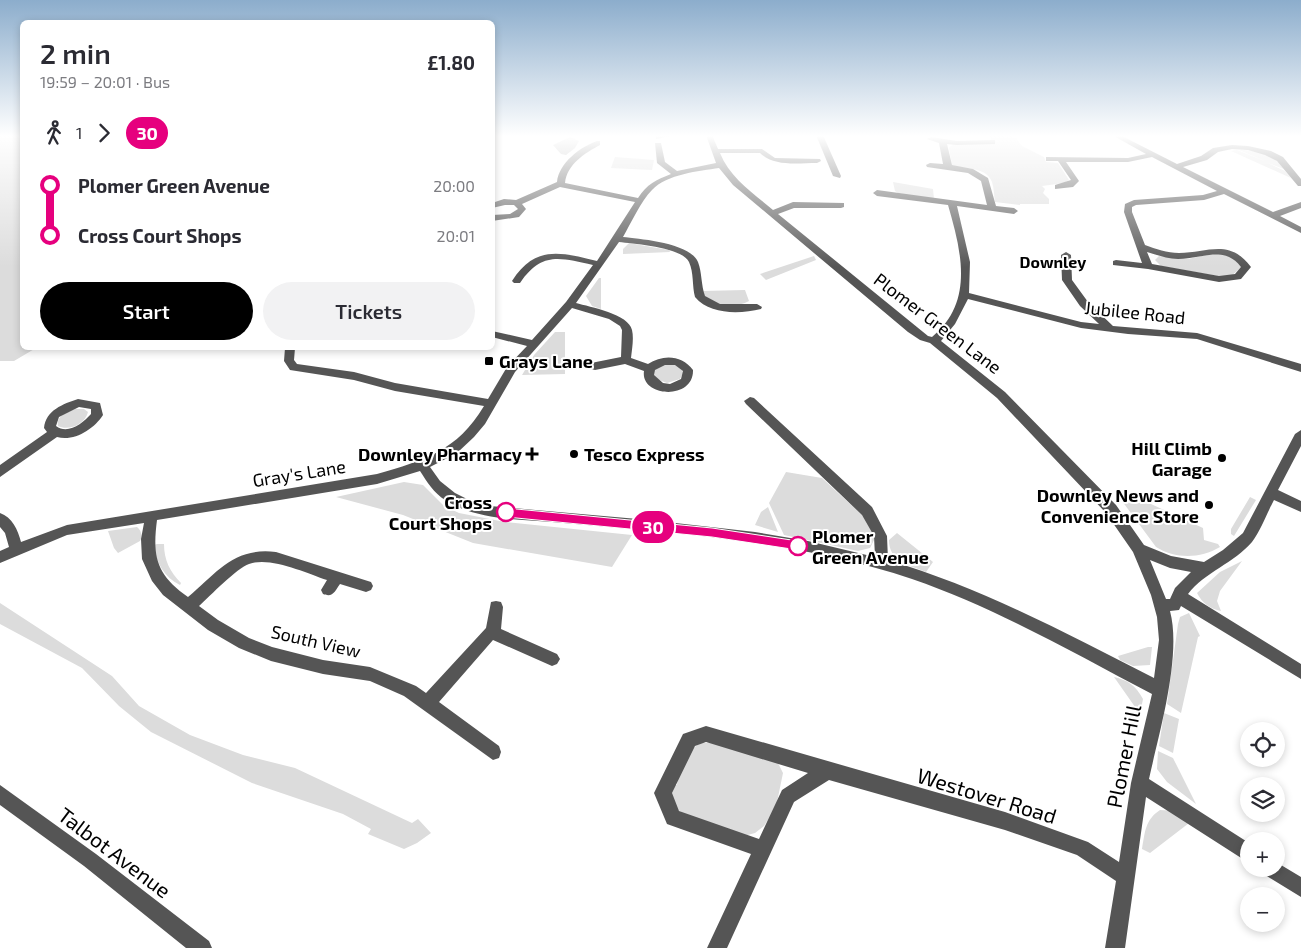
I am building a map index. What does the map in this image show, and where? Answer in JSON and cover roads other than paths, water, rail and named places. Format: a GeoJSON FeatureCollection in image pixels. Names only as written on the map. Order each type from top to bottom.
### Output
{"type":"FeatureCollection","features":[{"type":"Feature","properties":{"kind":"street"},"geometry":{"type":"LineString","coordinates":[[561,179],[561,184]]}},
{"type":"Feature","properties":{"kind":"street","name":"Gray's Lane"},"geometry":{"type":"LineString","coordinates":[[0,557],[66,530],[377,478],[423,465],[453,450],[481,420],[511,370],[570,304],[617,239],[648,189],[664,179]]}},
{"type":"Feature","properties":{"kind":"street","name":"Plomer Green Lane"},"geometry":{"type":"LineString","coordinates":[[733,179],[912,330],[924,338],[934,341],[986,382],[1111,509],[1139,549],[1151,574]]}},
{"type":"Feature","properties":{"kind":"street"},"geometry":{"type":"LineString","coordinates":[[984,179],[992,208]]}},
{"type":"Feature","properties":{"kind":"street"},"geometry":{"type":"LineString","coordinates":[[1058,187],[1070,186],[1076,181],[1075,179]]}},
{"type":"Feature","properties":{"kind":"street"},"geometry":{"type":"LineString","coordinates":[[1202,179],[1274,214],[1301,230]]}},
{"type":"Feature","properties":{"kind":"street"},"geometry":{"type":"LineString","coordinates":[[495,205],[504,202],[517,203],[561,184],[641,201]]}},
{"type":"Feature","properties":{"kind":"street"},"geometry":{"type":"LineString","coordinates":[[1148,266],[1128,212],[1128,206],[1142,202],[1204,197],[1225,191]]}},
{"type":"Feature","properties":{"kind":"street"},"geometry":{"type":"LineString","coordinates":[[876,192],[952,204],[1014,211]]}},
{"type":"Feature","properties":{"kind":"street"},"geometry":{"type":"LineString","coordinates":[[495,217],[504,218],[516,215],[522,209],[517,203]]}},
{"type":"Feature","properties":{"kind":"street"},"geometry":{"type":"LineString","coordinates":[[772,213],[794,206],[835,203]]}},
{"type":"Feature","properties":{"kind":"street"},"geometry":{"type":"LineString","coordinates":[[934,341],[941,336],[951,321],[965,294],[965,265],[960,234],[952,204]]}},
{"type":"Feature","properties":{"kind":"street"},"geometry":{"type":"LineString","coordinates":[[1274,214],[1301,205]]}},
{"type":"Feature","properties":{"kind":"street"},"geometry":{"type":"LineString","coordinates":[[617,239],[662,246],[686,254],[693,261],[700,298],[710,306],[732,309],[757,307]]}},
{"type":"Feature","properties":{"kind":"street"},"geometry":{"type":"LineString","coordinates":[[1116,263],[1148,266],[1219,280],[1238,277],[1246,267],[1242,259],[1219,251],[1209,250],[1188,256],[1177,256],[1142,247]]}},
{"type":"Feature","properties":{"kind":"street"},"geometry":{"type":"LineString","coordinates":[[1066,255],[1067,280],[1085,305],[1110,329]]}},
{"type":"Feature","properties":{"kind":"street"},"geometry":{"type":"LineString","coordinates":[[517,281],[528,264],[546,257],[573,258],[599,264]]}},
{"type":"Feature","properties":{"kind":"street","name":"Jubilee Road"},"geometry":{"type":"LineString","coordinates":[[965,294],[1074,323],[1110,329],[1197,336],[1301,368]]}},
{"type":"Feature","properties":{"kind":"street"},"geometry":{"type":"LineString","coordinates":[[570,304],[613,316],[625,324],[627,330],[626,360]]}},
{"type":"Feature","properties":{"kind":"street"},"geometry":{"type":"LineString","coordinates":[[1074,323],[1085,305]]}},
{"type":"Feature","properties":{"kind":"street"},"geometry":{"type":"LineString","coordinates":[[495,335],[533,344]]}},
{"type":"Feature","properties":{"kind":"street"},"geometry":{"type":"LineString","coordinates":[[290,350],[290,361],[294,366],[354,376],[395,387],[491,403]]}},
{"type":"Feature","properties":{"kind":"street"},"geometry":{"type":"LineString","coordinates":[[595,366],[626,360],[650,369]]}},
{"type":"Feature","properties":{"kind":"street"},"geometry":{"type":"LineString","coordinates":[[750,401],[867,511],[882,534],[880,564]]}},
{"type":"Feature","properties":{"kind":"street"},"geometry":{"type":"LineString","coordinates":[[0,472],[55,432]]}},
{"type":"Feature","properties":{"kind":"street"},"geometry":{"type":"LineString","coordinates":[[1161,605],[1174,605],[1188,581],[1204,568],[1238,549],[1248,537],[1301,434]]}},
{"type":"Feature","properties":{"kind":"street"},"geometry":{"type":"LineString","coordinates":[[423,465],[440,490],[452,500],[467,506],[490,511],[712,532],[761,539],[880,564],[919,576],[985,602],[1161,690]]}},
{"type":"Feature","properties":{"kind":"street"},"geometry":{"type":"LineString","coordinates":[[1272,493],[1301,508]]}},
{"type":"Feature","properties":{"kind":"street","name":"South View"},"geometry":{"type":"LineString","coordinates":[[151,516],[148,539],[149,559],[156,577],[168,591],[213,625],[244,643],[294,660],[323,667],[370,674],[410,691],[428,702],[493,752]]}},
{"type":"Feature","properties":{"kind":"street"},"geometry":{"type":"LineString","coordinates":[[0,518],[11,531],[16,549]]}},
{"type":"Feature","properties":{"kind":"street"},"geometry":{"type":"LineString","coordinates":[[1139,549],[1170,562],[1204,568]]}},
{"type":"Feature","properties":{"kind":"street"},"geometry":{"type":"LineString","coordinates":[[189,605],[228,570],[247,558],[260,556],[276,558],[366,586]]}},
{"type":"Feature","properties":{"kind":"street","name":"Plomer Hill"},"geometry":{"type":"LineString","coordinates":[[1115,948],[1140,783],[1161,690],[1166,640],[1161,605],[1151,574]]}},
{"type":"Feature","properties":{"kind":"street"},"geometry":{"type":"LineString","coordinates":[[328,590],[337,577]]}},
{"type":"Feature","properties":{"kind":"street"},"geometry":{"type":"LineString","coordinates":[[1178,596],[1301,672]]}},
{"type":"Feature","properties":{"kind":"street"},"geometry":{"type":"LineString","coordinates":[[496,607],[494,630],[496,634],[552,658]]}},
{"type":"Feature","properties":{"kind":"street"},"geometry":{"type":"LineString","coordinates":[[428,702],[484,638],[494,630]]}},
{"type":"Feature","properties":{"kind":"street","name":"Westover Road"},"geometry":{"type":"LineString","coordinates":[[762,849],[673,818],[663,792],[689,740],[706,734],[1005,822],[1082,848],[1126,877]]}},
{"type":"Feature","properties":{"kind":"street"},"geometry":{"type":"LineString","coordinates":[[717,948],[788,796],[828,771]]}},
{"type":"Feature","properties":{"kind":"street"},"geometry":{"type":"LineString","coordinates":[[1140,783],[1240,848]]}},
{"type":"Feature","properties":{"kind":"street","name":"Talbot Avenue"},"geometry":{"type":"LineString","coordinates":[[0,794],[98,866],[202,948]]}},
{"type":"Feature","properties":{"kind":"street"},"geometry":{"type":"LineString","coordinates":[[1284,877],[1301,888]]}},
{"type":"Feature","properties":{"kind":"place","name":"Grays Lane"},"geometry":{"type":"Point","coordinates":[489,361]}},
{"type":"Feature","properties":{"kind":"place","name":"Downley Pharmacy"},"geometry":{"type":"Point","coordinates":[532,454]}},
{"type":"Feature","properties":{"kind":"place","name":"Tesco Express"},"geometry":{"type":"Point","coordinates":[574,454]}},
{"type":"Feature","properties":{"kind":"place","name":"Hill Climb Garage"},"geometry":{"type":"Point","coordinates":[1222,458]}},
{"type":"Feature","properties":{"kind":"place","name":"Downley News and Convenience Store"},"geometry":{"type":"Point","coordinates":[1209,505]}},
{"type":"Feature","properties":{"kind":"place","name":"Cross Court Shops"},"geometry":{"type":"Point","coordinates":[506,512]}},
{"type":"Feature","properties":{"kind":"place","name":"Plomer Green Avenue"},"geometry":{"type":"Point","coordinates":[798,546]}},
{"type":"Feature","properties":{"kind":"district","name":"Downley"},"geometry":{"type":"Point","coordinates":[1053,261]}}]}
